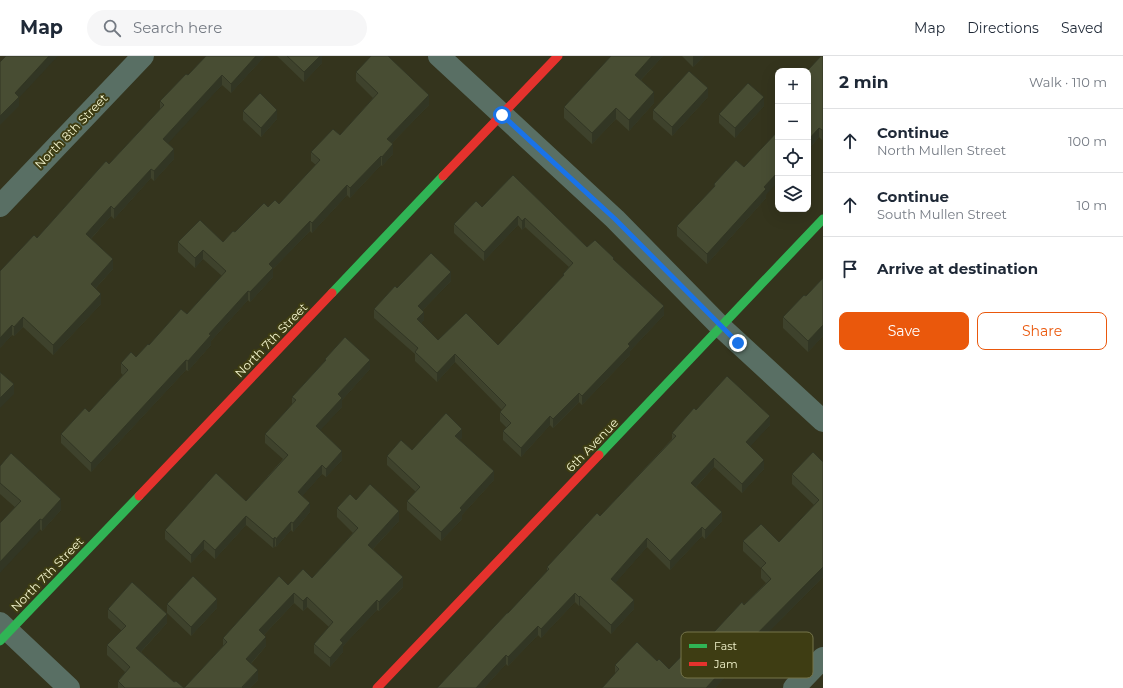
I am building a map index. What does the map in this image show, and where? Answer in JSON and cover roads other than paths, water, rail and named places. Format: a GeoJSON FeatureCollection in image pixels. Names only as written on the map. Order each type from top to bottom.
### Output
{"type":"FeatureCollection","features":[{"type":"Feature","properties":{"kind":"street","name":"North 8th Street"},"geometry":{"type":"LineString","coordinates":[[0,206],[143,56]]}},
{"type":"Feature","properties":{"kind":"street"},"geometry":{"type":"LineString","coordinates":[[439,56],[615,219],[721,327],[823,421]]}},
{"type":"Feature","properties":{"kind":"street","name":"North 7th Street"},"geometry":{"type":"LineString","coordinates":[[3,632],[558,56]]}},
{"type":"Feature","properties":{"kind":"street","name":"6th Avenue"},"geometry":{"type":"LineString","coordinates":[[377,688],[823,219]]}},
{"type":"Feature","properties":{"kind":"street"},"geometry":{"type":"LineString","coordinates":[[3,632],[69,688]]}},
{"type":"Feature","properties":{"kind":"street"},"geometry":{"type":"LineString","coordinates":[[813,668],[823,658]]}},
{"type":"Feature","properties":{"kind":"street"},"geometry":{"type":"LineString","coordinates":[[794,688],[804,678]]}}]}
